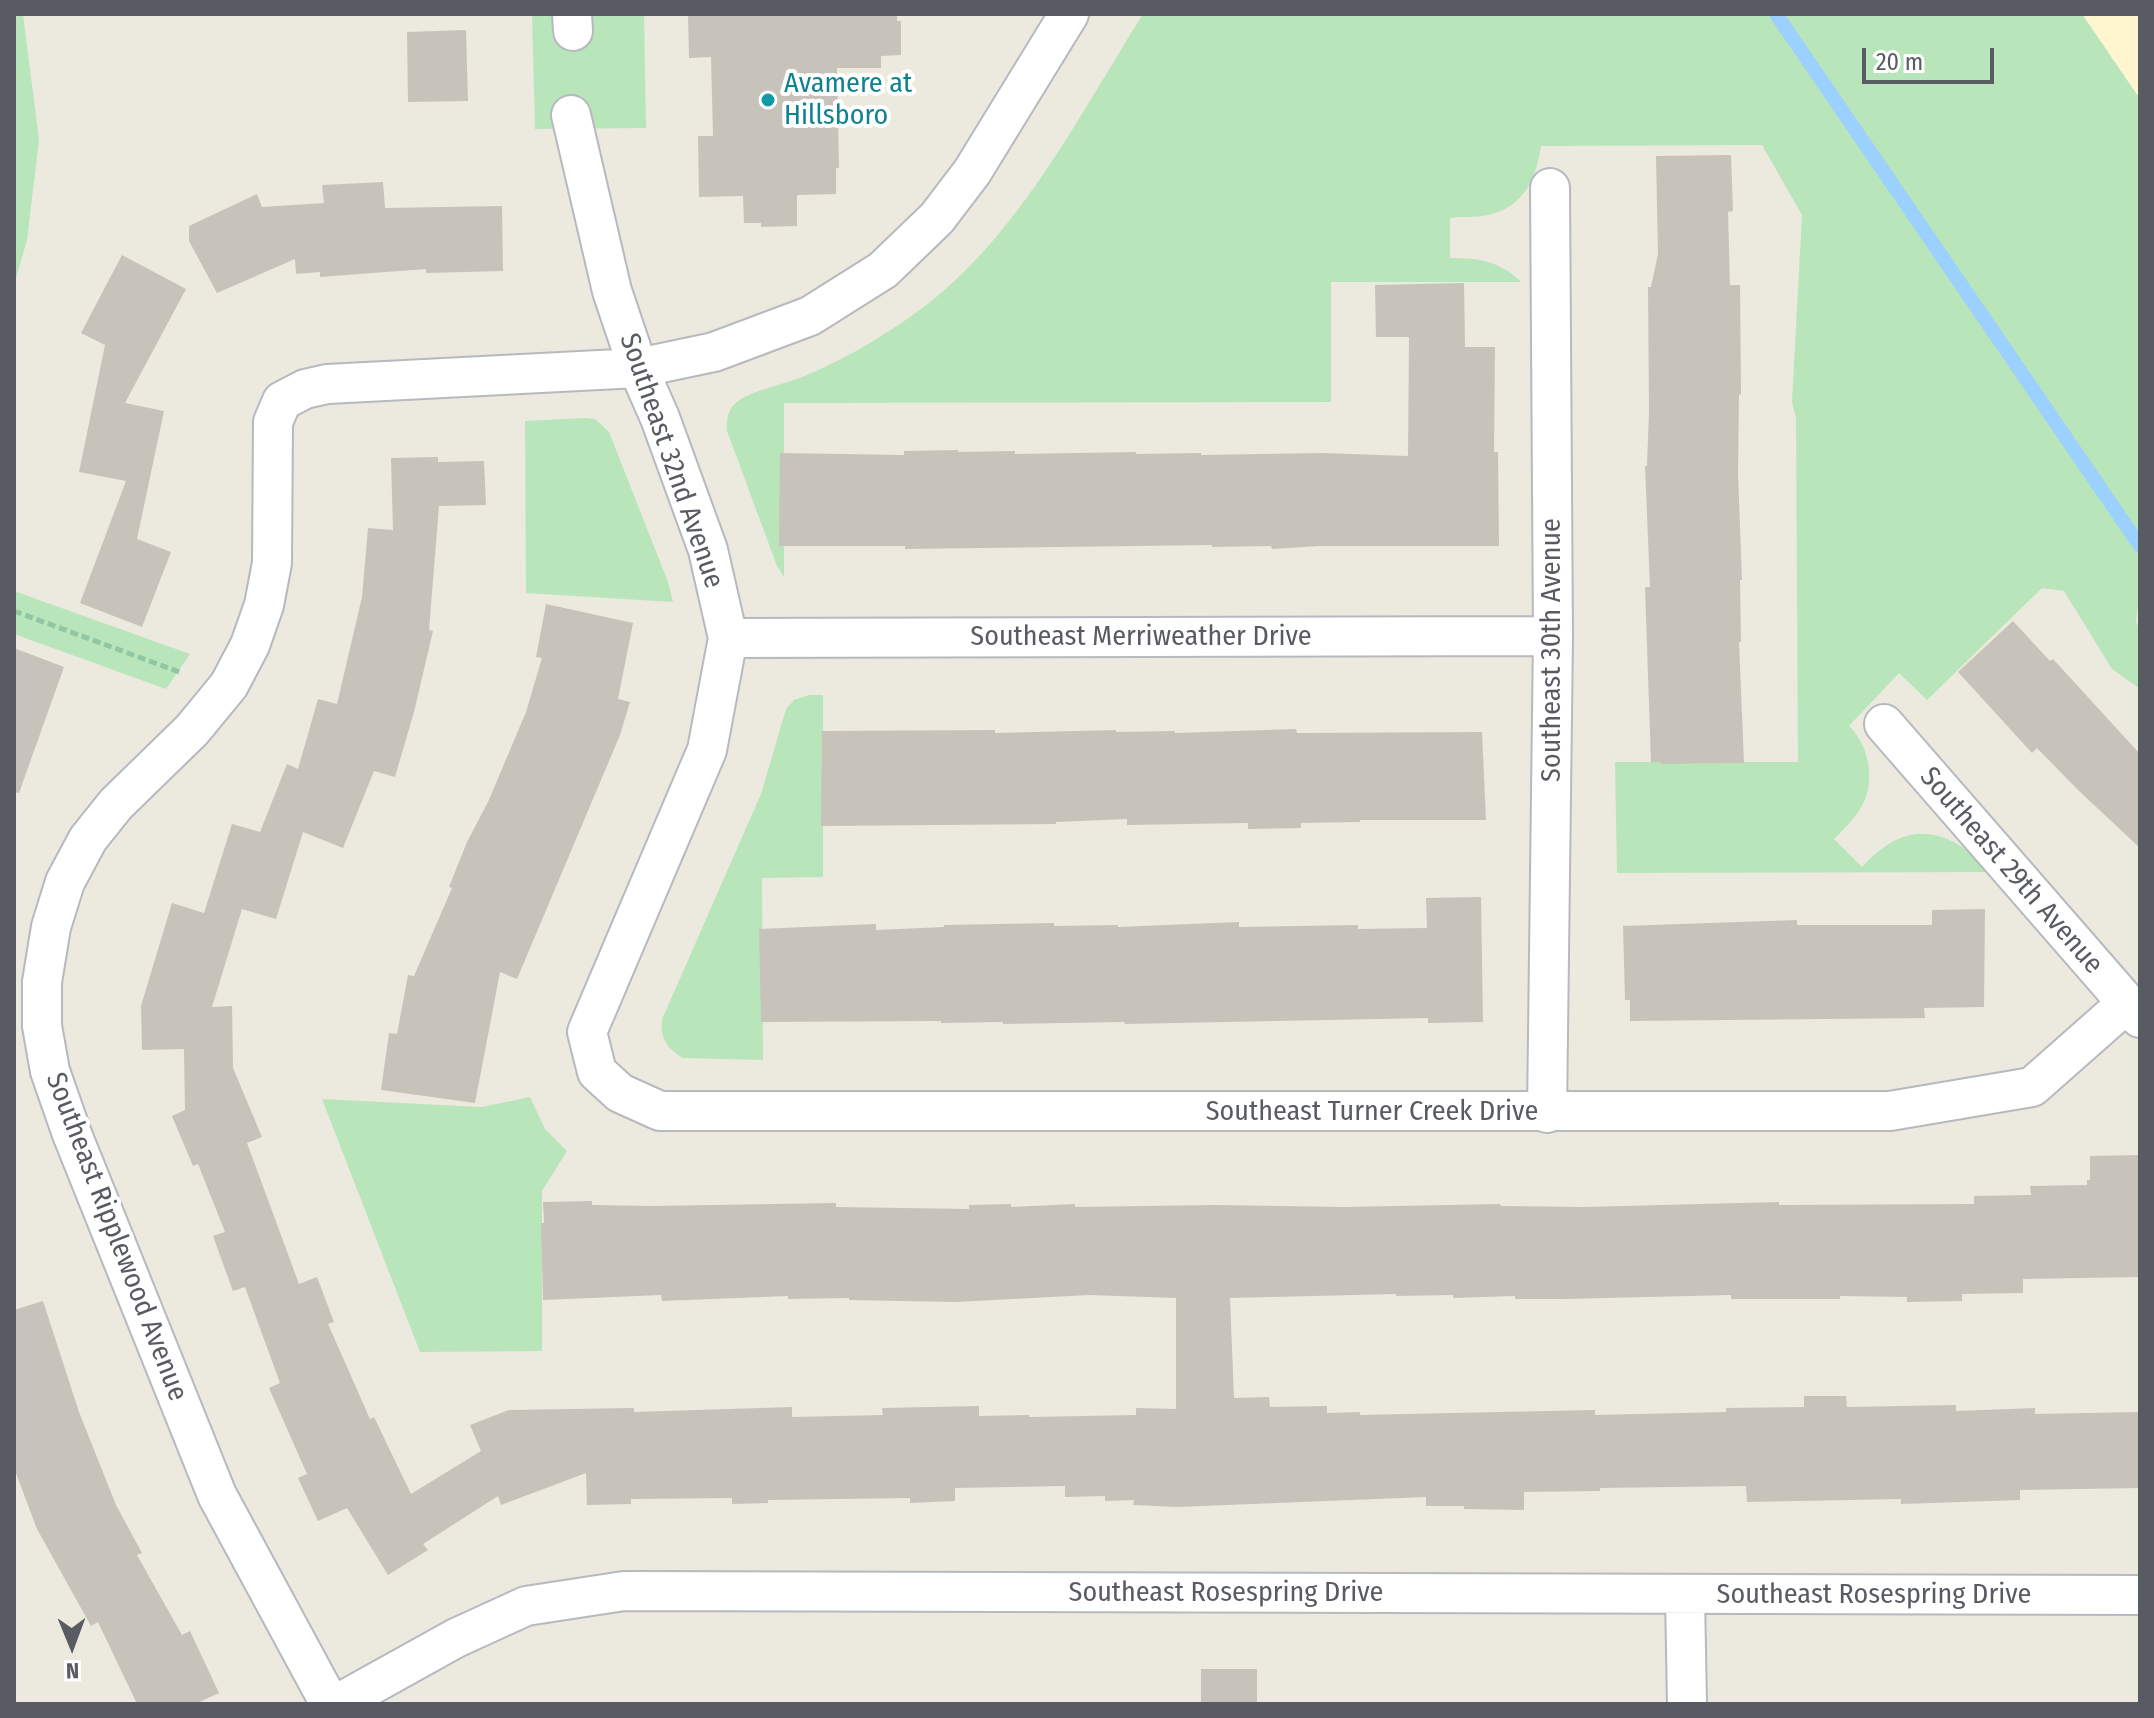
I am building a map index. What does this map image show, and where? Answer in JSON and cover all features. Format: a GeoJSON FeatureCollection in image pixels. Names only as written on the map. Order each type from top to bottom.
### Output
{"type":"FeatureCollection","features":[{"type":"Feature","properties":{"kind":"street"},"geometry":{"type":"LineString","coordinates":[[638,368],[714,352],[769,333],[810,316],[883,270],[937,218],[972,172],[1069,14]]}},
{"type":"Feature","properties":{"kind":"street","name":"Southeast 32nd Avenue"},"geometry":{"type":"LineString","coordinates":[[571,115],[612,291],[708,550],[728,638],[707,750],[587,1032],[597,1072]]}},
{"type":"Feature","properties":{"kind":"street","name":"Southeast 30th Avenue"},"geometry":{"type":"LineString","coordinates":[[1547,1113],[1553,636],[1550,188]]}},
{"type":"Feature","properties":{"kind":"street","name":"Southeast Ripplewood Avenue"},"geometry":{"type":"LineString","coordinates":[[330,1704],[217,1495],[72,1134],[50,1071],[42,1026],[42,982],[51,927],[65,882],[88,839],[116,804],[192,730],[229,685],[250,645],[264,605],[272,563],[271,450],[273,422],[282,401],[305,389],[327,384],[638,368]]}},
{"type":"Feature","properties":{"kind":"street","name":"Southeast Merriweather Drive"},"geometry":{"type":"LineString","coordinates":[[728,638],[1553,636]]}},
{"type":"Feature","properties":{"kind":"street","name":"Southeast 29th Avenue"},"geometry":{"type":"LineString","coordinates":[[1884,724],[2133,1011]]}},
{"type":"Feature","properties":{"kind":"street","name":"Southeast Turner Creek Drive"},"geometry":{"type":"LineString","coordinates":[[597,1072],[620,1093],[660,1111],[1890,1111],[2032,1087],[2133,1011]]}},
{"type":"Feature","properties":{"kind":"street","name":"Southeast Rosespring Drive"},"geometry":{"type":"LineString","coordinates":[[337,1704],[456,1638],[526,1606],[624,1591],[2140,1595]]}},
{"type":"Feature","properties":{"kind":"street"},"geometry":{"type":"LineString","coordinates":[[1685,1595],[1687,1704]]}},
{"type":"Feature","properties":{"kind":"path"},"geometry":{"type":"LineString","coordinates":[[14,611],[182,673]]}},
{"type":"Feature","properties":{"kind":"shaded area"},"geometry":{"type":"Polygon","coordinates":[[[2082,14],[2140,14],[2140,99],[2082,14]]]}},
{"type":"Feature","properties":{"kind":"green space"},"geometry":{"type":"Polygon","coordinates":[[[14,14],[23,14],[39,140],[27,240],[14,285],[14,14]]]}},
{"type":"Feature","properties":{"kind":"green space"},"geometry":{"type":"Polygon","coordinates":[[[532,14],[644,14],[646,128],[535,129],[532,14]]]}},
{"type":"Feature","properties":{"kind":"green space"},"geometry":{"type":"Polygon","coordinates":[[[1143,14],[2082,14],[2140,99],[2140,586],[2136,622],[2140,630],[2140,689],[2112,669],[2064,591],[2042,588],[1927,700],[1899,673],[1849,726],[1865,752],[1869,784],[1860,809],[1834,839],[1862,867],[1896,840],[1929,834],[1961,846],[1995,872],[1617,873],[1615,762],[1798,762],[1796,418],[1792,402],[1802,215],[1762,145],[1541,146],[1532,180],[1511,205],[1488,215],[1450,218],[1450,258],[1497,265],[1521,282],[1331,282],[1331,402],[784,403],[784,577],[777,566],[727,431],[731,409],[748,395],[801,377],[861,348],[910,317],[947,288],[981,255],[1041,178],[1143,14]]]}},
{"type":"Feature","properties":{"kind":"green space"},"geometry":{"type":"Polygon","coordinates":[[[595,419],[609,432],[673,602],[526,593],[525,421],[595,419]]]}},
{"type":"Feature","properties":{"kind":"green space"},"geometry":{"type":"Polygon","coordinates":[[[14,591],[190,654],[166,689],[14,634],[14,591]]]}},
{"type":"Feature","properties":{"kind":"green space"},"geometry":{"type":"Polygon","coordinates":[[[823,695],[823,877],[762,878],[763,1060],[683,1058],[665,1041],[663,1017],[761,794],[786,709],[794,700],[823,695]]]}},
{"type":"Feature","properties":{"kind":"green space"},"geometry":{"type":"Polygon","coordinates":[[[530,1097],[545,1129],[567,1151],[542,1191],[542,1351],[420,1352],[322,1099],[482,1107],[530,1097]]]}},
{"type":"Feature","properties":{"kind":"building","name":"Avamere at Hillsboro"},"geometry":{"type":"Polygon","coordinates":[[[688,14],[897,14],[897,21],[901,21],[901,55],[881,56],[881,68],[837,68],[839,168],[836,168],[836,194],[797,195],[797,226],[761,227],[761,223],[744,223],[743,196],[699,197],[698,136],[713,136],[711,57],[689,58],[688,14]]]}},
{"type":"Feature","properties":{"kind":"building"},"geometry":{"type":"Polygon","coordinates":[[[466,30],[468,101],[408,102],[407,32],[466,30]]]}},
{"type":"Feature","properties":{"kind":"building"},"geometry":{"type":"Polygon","coordinates":[[[1731,155],[1733,211],[1728,212],[1730,285],[1740,285],[1738,473],[1742,580],[1739,642],[1744,763],[1661,764],[1651,762],[1645,587],[1650,587],[1645,466],[1649,411],[1648,287],[1651,287],[1658,254],[1656,156],[1731,155]]]}},
{"type":"Feature","properties":{"kind":"building"},"geometry":{"type":"Polygon","coordinates":[[[383,182],[385,208],[502,206],[503,271],[426,273],[426,269],[320,277],[320,272],[296,274],[295,259],[217,293],[189,241],[189,226],[257,194],[262,207],[324,203],[322,185],[383,182]]]}},
{"type":"Feature","properties":{"kind":"building"},"geometry":{"type":"Polygon","coordinates":[[[122,255],[186,289],[125,403],[164,411],[137,539],[171,552],[142,627],[80,603],[126,481],[79,472],[105,345],[81,333],[122,255]]]}},
{"type":"Feature","properties":{"kind":"building"},"geometry":{"type":"Polygon","coordinates":[[[1464,283],[1465,347],[1495,347],[1494,452],[1498,452],[1499,546],[1272,549],[1271,546],[1212,545],[905,549],[905,546],[779,546],[780,453],[904,455],[904,451],[958,450],[1015,451],[1015,454],[1136,452],[1408,456],[1409,337],[1376,337],[1375,285],[1464,283]]]}},
{"type":"Feature","properties":{"kind":"building"},"geometry":{"type":"Polygon","coordinates":[[[438,457],[438,462],[484,461],[486,505],[439,506],[429,630],[433,631],[395,777],[374,771],[343,848],[303,832],[276,919],[242,909],[212,1007],[232,1006],[233,1068],[262,1137],[247,1143],[299,1284],[317,1277],[334,1322],[328,1324],[370,1419],[374,1417],[411,1494],[481,1451],[470,1425],[509,1410],[634,1408],[634,1412],[792,1407],[792,1417],[883,1415],[882,1408],[979,1406],[979,1416],[1029,1417],[1136,1415],[1136,1408],[1176,1409],[1176,1298],[1089,1295],[956,1302],[788,1299],[788,1296],[662,1301],[661,1295],[543,1300],[543,1202],[592,1201],[592,1205],[651,1206],[836,1203],[836,1207],[969,1209],[969,1205],[1011,1204],[1011,1207],[1075,1204],[1075,1207],[1344,1207],[1500,1204],[1584,1207],[1779,1202],[1779,1205],[1974,1204],[1974,1196],[2031,1195],[2030,1186],[2087,1185],[2087,1180],[2090,1180],[2090,1156],[2140,1155],[2140,1277],[2023,1279],[2023,1293],[1962,1294],[1962,1301],[1907,1302],[1907,1297],[1840,1296],[1840,1299],[1731,1299],[1731,1295],[1515,1299],[1515,1296],[1453,1298],[1453,1295],[1396,1294],[1230,1298],[1234,1398],[1269,1397],[1270,1407],[1327,1406],[1327,1413],[1360,1412],[1360,1415],[1595,1410],[1595,1415],[1804,1407],[1804,1396],[1846,1396],[1847,1407],[1956,1405],[1956,1411],[2035,1408],[2035,1414],[2140,1412],[2140,1488],[2020,1490],[2020,1500],[1901,1504],[1901,1499],[1747,1502],[1746,1486],[1600,1488],[1600,1491],[1524,1492],[1524,1510],[1426,1506],[1426,1497],[1177,1507],[1133,1505],[1134,1500],[1105,1501],[1105,1496],[1065,1497],[1065,1486],[955,1488],[955,1501],[910,1503],[910,1498],[768,1500],[768,1503],[732,1504],[732,1498],[631,1499],[631,1504],[587,1505],[586,1473],[501,1505],[498,1496],[423,1544],[428,1550],[388,1575],[347,1508],[318,1521],[298,1478],[307,1474],[269,1388],[280,1383],[245,1287],[233,1291],[213,1236],[225,1232],[198,1164],[193,1166],[172,1116],[185,1110],[184,1049],[142,1050],[141,1006],[172,903],[204,913],[232,824],[260,832],[287,764],[298,769],[318,699],[337,704],[362,597],[368,528],[393,530],[391,458],[438,457]]]}},
{"type":"Feature","properties":{"kind":"building"},"geometry":{"type":"Polygon","coordinates":[[[546,604],[633,623],[618,699],[630,702],[620,735],[517,979],[500,972],[475,1103],[381,1090],[389,1033],[397,1034],[408,975],[414,976],[452,888],[449,887],[467,842],[488,802],[526,712],[542,658],[536,657],[546,604]]]}},
{"type":"Feature","properties":{"kind":"building"},"geometry":{"type":"Polygon","coordinates":[[[2013,621],[2050,661],[2053,659],[2140,754],[2140,848],[2037,748],[2032,753],[1958,672],[2013,621]]]}},
{"type":"Feature","properties":{"kind":"building"},"geometry":{"type":"Polygon","coordinates":[[[14,648],[64,667],[19,793],[14,792],[14,648]]]}},
{"type":"Feature","properties":{"kind":"building"},"geometry":{"type":"Polygon","coordinates":[[[1296,729],[1297,733],[1482,732],[1486,820],[1360,820],[1301,823],[1301,828],[1248,829],[1248,823],[1127,825],[1127,819],[1056,824],[821,826],[822,731],[995,730],[995,733],[1116,730],[1175,733],[1296,729]]]}},
{"type":"Feature","properties":{"kind":"building"},"geometry":{"type":"Polygon","coordinates":[[[1481,897],[1483,1022],[1428,1023],[1428,1018],[1125,1024],[761,1022],[759,929],[876,924],[876,930],[944,925],[1054,923],[1054,926],[1118,927],[1239,922],[1239,927],[1358,925],[1358,929],[1427,928],[1426,898],[1481,897]]]}},
{"type":"Feature","properties":{"kind":"building"},"geometry":{"type":"Polygon","coordinates":[[[1985,909],[1984,1007],[1924,1008],[1925,1018],[1630,1021],[1630,1000],[1625,1000],[1623,926],[1797,920],[1797,925],[1932,925],[1932,910],[1985,909]]]}},
{"type":"Feature","properties":{"kind":"building"},"geometry":{"type":"Polygon","coordinates":[[[43,1301],[79,1412],[116,1505],[142,1553],[137,1555],[182,1635],[190,1631],[219,1693],[195,1704],[137,1704],[98,1622],[91,1626],[37,1529],[14,1468],[14,1310],[43,1301]]]}},
{"type":"Feature","properties":{"kind":"building"},"geometry":{"type":"Polygon","coordinates":[[[1201,1669],[1257,1669],[1257,1704],[1201,1704],[1201,1669]]]}},
{"type":"Feature","properties":{"kind":"waterway"},"geometry":{"type":"LineString","coordinates":[[1776,14],[2140,546]]}},
{"type":"Feature","properties":{"kind":"place","name":"Avamere at Hillsboro"},"geometry":{"type":"Point","coordinates":[768,100]}}]}
